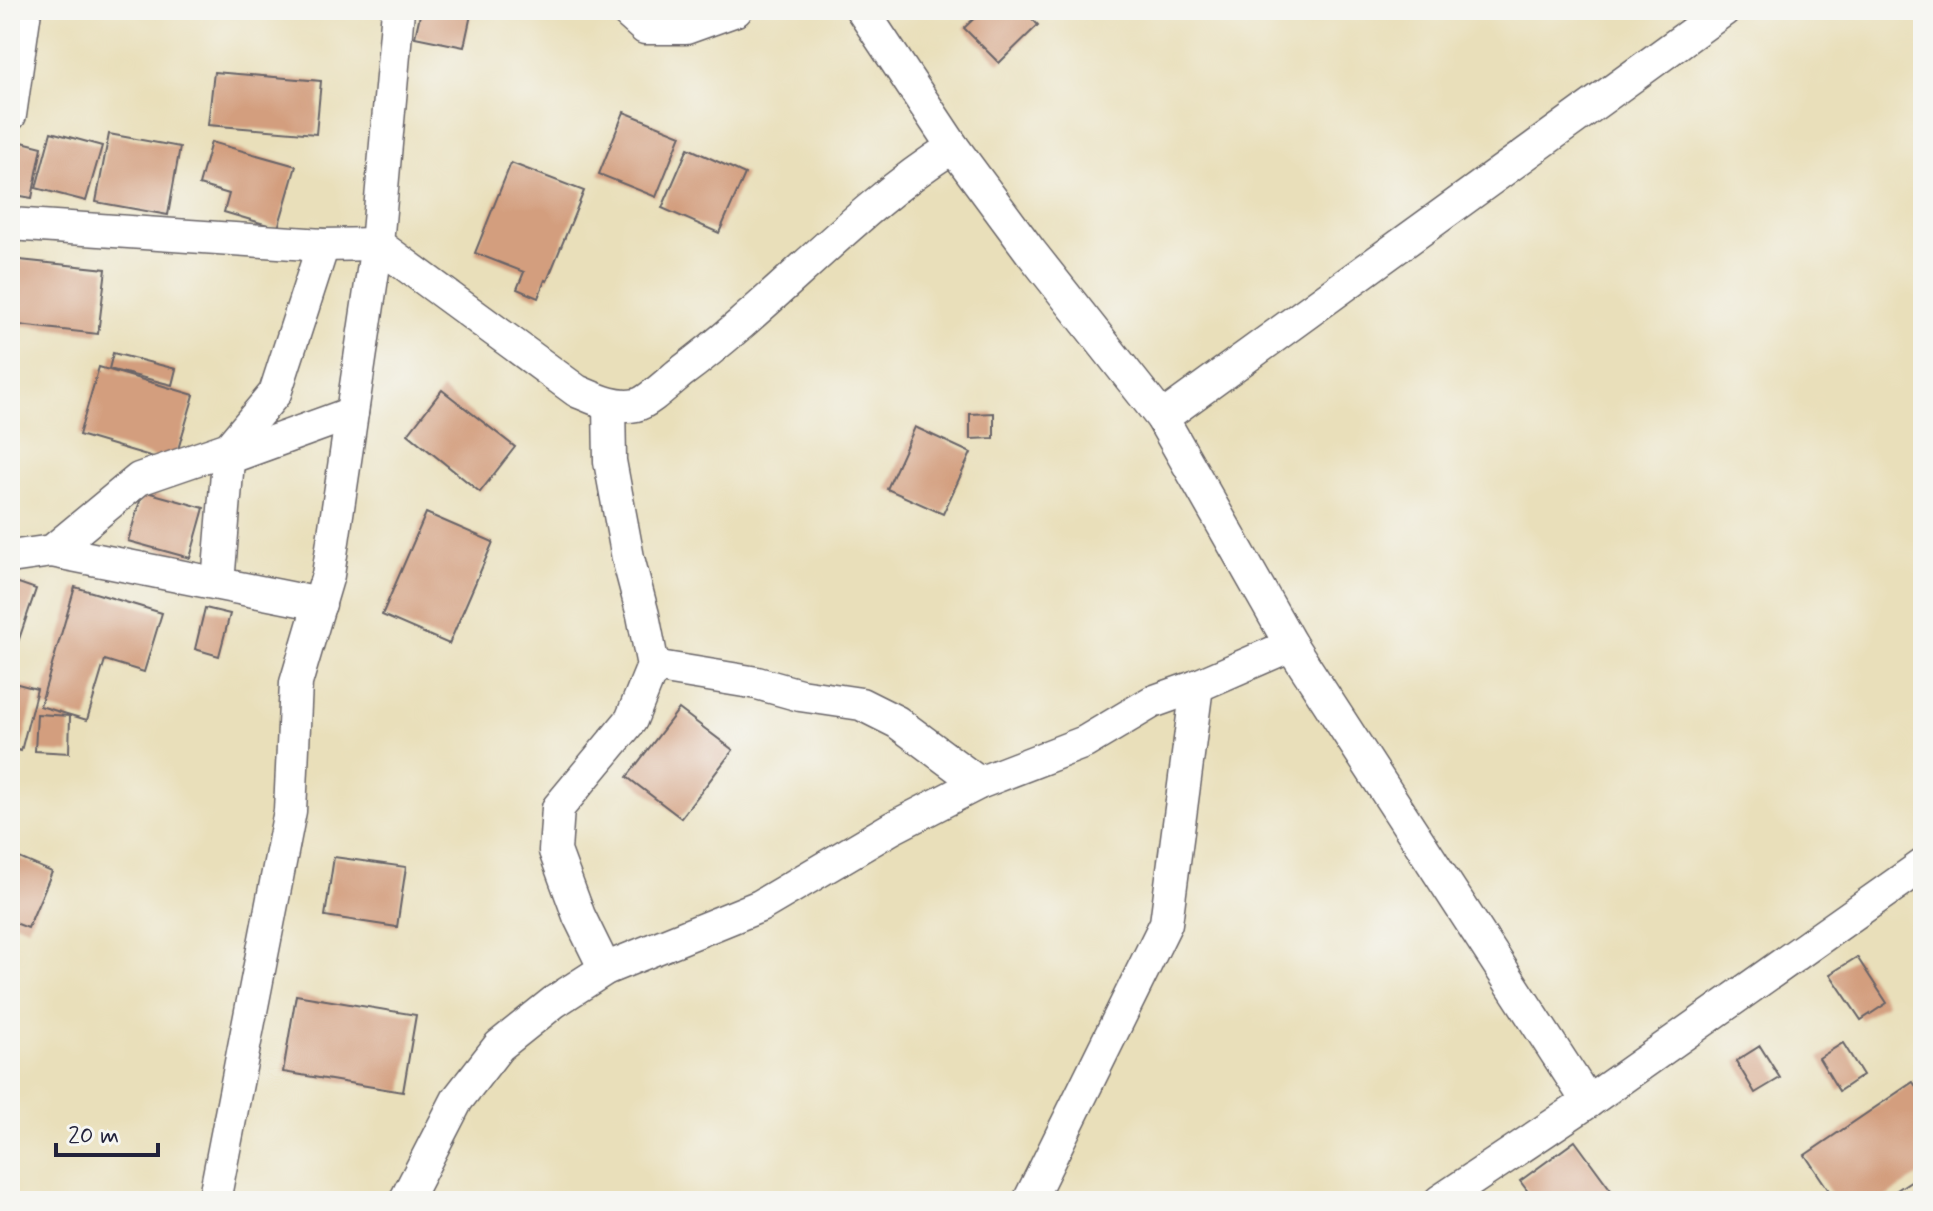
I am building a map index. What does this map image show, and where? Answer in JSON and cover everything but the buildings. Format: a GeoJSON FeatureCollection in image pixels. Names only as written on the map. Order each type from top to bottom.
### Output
{"type":"FeatureCollection","features":[{"type":"Feature","properties":{"kind":"street"},"geometry":{"type":"LineString","coordinates":[[10,115],[25,10]]}},
{"type":"Feature","properties":{"kind":"street"},"geometry":{"type":"LineString","coordinates":[[214,1201],[290,811],[296,683],[328,575],[377,244],[398,10]]}},
{"type":"Feature","properties":{"kind":"street"},"geometry":{"type":"LineString","coordinates":[[625,10],[645,28],[686,28],[736,10]]}},
{"type":"Feature","properties":{"kind":"street"},"geometry":{"type":"LineString","coordinates":[[1162,418],[1724,10]]}},
{"type":"Feature","properties":{"kind":"street"},"geometry":{"type":"LineString","coordinates":[[865,11],[953,147],[1030,251],[1162,418],[1291,645],[1588,1102]]}},
{"type":"Feature","properties":{"kind":"street"},"geometry":{"type":"LineString","coordinates":[[10,224],[323,245],[377,244],[577,391],[609,405],[638,405],[753,315],[874,203],[911,173],[953,147]]}},
{"type":"Feature","properties":{"kind":"street"},"geometry":{"type":"LineString","coordinates":[[218,583],[229,453],[275,393],[323,245]]}},
{"type":"Feature","properties":{"kind":"street"},"geometry":{"type":"LineString","coordinates":[[605,969],[579,916],[555,851],[558,808],[631,720],[653,666],[610,461],[609,405]]}},
{"type":"Feature","properties":{"kind":"street"},"geometry":{"type":"LineString","coordinates":[[52,551],[139,479],[352,413]]}},
{"type":"Feature","properties":{"kind":"street"},"geometry":{"type":"LineString","coordinates":[[10,557],[52,551],[320,604]]}},
{"type":"Feature","properties":{"kind":"street"},"geometry":{"type":"LineString","coordinates":[[405,1201],[457,1100],[499,1046],[554,1002],[605,969],[760,906],[892,828],[979,783],[1085,742],[1152,702],[1291,645]]}},
{"type":"Feature","properties":{"kind":"street"},"geometry":{"type":"LineString","coordinates":[[653,666],[861,704],[897,722],[979,783]]}},
{"type":"Feature","properties":{"kind":"street"},"geometry":{"type":"LineString","coordinates":[[1029,1201],[1166,923],[1197,686]]}},
{"type":"Feature","properties":{"kind":"street"},"geometry":{"type":"LineString","coordinates":[[1440,1201],[1588,1102],[1923,865]]}}]}
